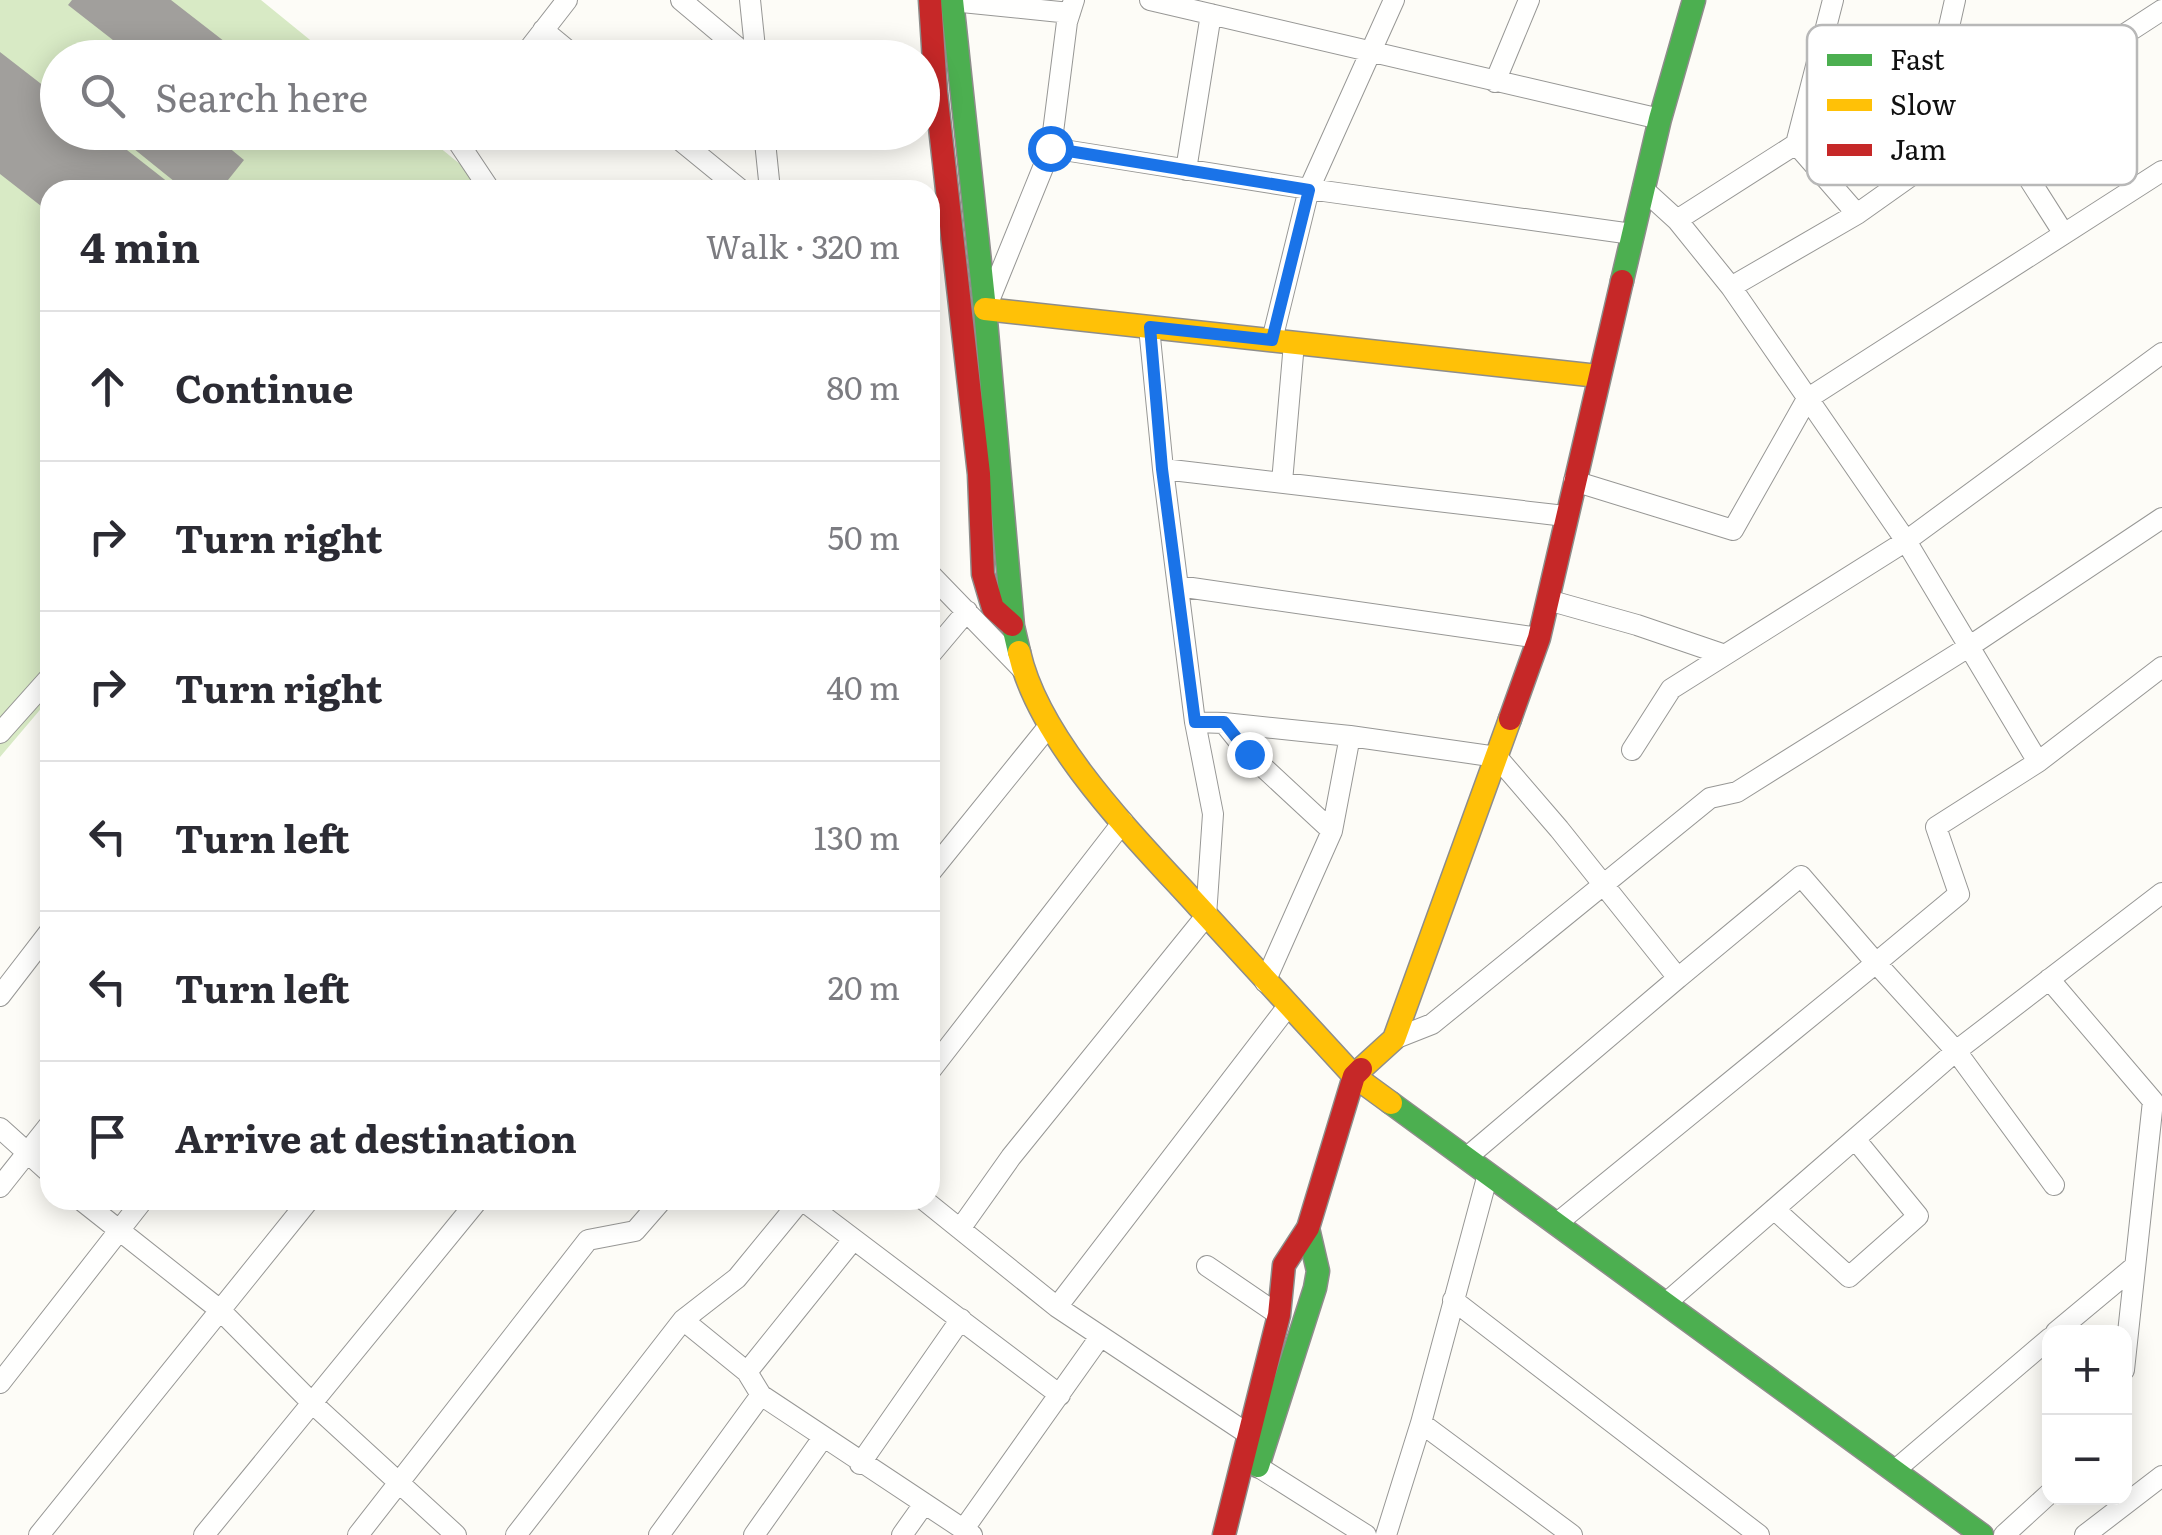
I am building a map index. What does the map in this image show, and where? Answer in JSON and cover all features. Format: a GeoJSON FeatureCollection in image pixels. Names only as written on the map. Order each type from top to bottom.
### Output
{"type":"FeatureCollection","features":[{"type":"Feature","properties":{"kind":"street"},"geometry":{"type":"LineString","coordinates":[[536,40],[567,0]]}},
{"type":"Feature","properties":{"kind":"street"},"geometry":{"type":"LineString","coordinates":[[681,0],[731,40]]}},
{"type":"Feature","properties":{"kind":"street"},"geometry":{"type":"LineString","coordinates":[[750,0],[752,40]]}},
{"type":"Feature","properties":{"kind":"street"},"geometry":{"type":"LineString","coordinates":[[930,0],[930,40]]}},
{"type":"Feature","properties":{"kind":"street"},"geometry":{"type":"LineString","coordinates":[[986,309],[1050,148],[1072,6],[952,0],[986,309],[1013,626],[1022,670],[1048,726],[1123,822],[1264,982],[1354,1076],[1982,1535]]}},
{"type":"Feature","properties":{"kind":"street"},"geometry":{"type":"LineString","coordinates":[[1150,0],[1660,119]]}},
{"type":"Feature","properties":{"kind":"street"},"geometry":{"type":"LineString","coordinates":[[1282,482],[1283,342],[1309,190],[1394,0]]}},
{"type":"Feature","properties":{"kind":"street"},"geometry":{"type":"LineString","coordinates":[[1495,82],[1528,0]]}},
{"type":"Feature","properties":{"kind":"street"},"geometry":{"type":"LineString","coordinates":[[1394,1039],[1539,638],[1642,189],[1694,0]]}},
{"type":"Feature","properties":{"kind":"street"},"geometry":{"type":"LineString","coordinates":[[1827,25],[1833,0]]}},
{"type":"Feature","properties":{"kind":"street"},"geometry":{"type":"LineString","coordinates":[[1949,25],[1955,0]]}},
{"type":"Feature","properties":{"kind":"street"},"geometry":{"type":"LineString","coordinates":[[2137,26],[2162,10]]}},
{"type":"Feature","properties":{"kind":"street"},"geometry":{"type":"LineString","coordinates":[[1186,170],[1211,14]]}},
{"type":"Feature","properties":{"kind":"street"},"geometry":{"type":"LineString","coordinates":[[544,30],[556,40]]}},
{"type":"Feature","properties":{"kind":"street"},"geometry":{"type":"LineString","coordinates":[[1796,144],[1807,101]]}},
{"type":"Feature","properties":{"kind":"street"},"geometry":{"type":"LineString","coordinates":[[1677,220],[1807,137]]}},
{"type":"Feature","properties":{"kind":"street"},"geometry":{"type":"LineString","coordinates":[[1796,144],[1807,157]]}},
{"type":"Feature","properties":{"kind":"street"},"geometry":{"type":"LineString","coordinates":[[1050,148],[1309,190],[1632,234]]}},
{"type":"Feature","properties":{"kind":"street"},"geometry":{"type":"LineString","coordinates":[[463,150],[483,180]]}},
{"type":"Feature","properties":{"kind":"street"},"geometry":{"type":"LineString","coordinates":[[692,150],[729,180]]}},
{"type":"Feature","properties":{"kind":"street"},"geometry":{"type":"LineString","coordinates":[[766,150],[769,180]]}},
{"type":"Feature","properties":{"kind":"street"},"geometry":{"type":"LineString","coordinates":[[937,150],[977,456],[983,574],[993,608],[1013,626]]}},
{"type":"Feature","properties":{"kind":"street"},"geometry":{"type":"LineString","coordinates":[[1574,481],[1734,530],[1807,399],[2162,171]]}},
{"type":"Feature","properties":{"kind":"street"},"geometry":{"type":"LineString","coordinates":[[1832,185],[1857,214]]}},
{"type":"Feature","properties":{"kind":"street"},"geometry":{"type":"LineString","coordinates":[[1731,287],[1857,214],[1899,185]]}},
{"type":"Feature","properties":{"kind":"street"},"geometry":{"type":"LineString","coordinates":[[2032,185],[2064,234]]}},
{"type":"Feature","properties":{"kind":"street"},"geometry":{"type":"LineString","coordinates":[[1642,189],[1677,220],[1731,287],[1906,541],[2038,762]]}},
{"type":"Feature","properties":{"kind":"street"},"geometry":{"type":"LineString","coordinates":[[986,309],[1598,376]]}},
{"type":"Feature","properties":{"kind":"street"},"geometry":{"type":"LineString","coordinates":[[960,1229],[1010,1157],[1206,916],[1214,814],[1195,722],[1162,469],[1150,327]]}},
{"type":"Feature","properties":{"kind":"street"},"geometry":{"type":"LineString","coordinates":[[1632,750],[1670,689],[1906,541],[2162,353]]}},
{"type":"Feature","properties":{"kind":"street"},"geometry":{"type":"LineString","coordinates":[[1162,469],[1565,516]]}},
{"type":"Feature","properties":{"kind":"street"},"geometry":{"type":"LineString","coordinates":[[1241,1535],[1284,1265],[1308,1228],[1354,1076],[1394,1039],[1432,1024],[1710,798],[1737,792],[1970,646],[2162,518]]}},
{"type":"Feature","properties":{"kind":"street"},"geometry":{"type":"LineString","coordinates":[[940,584],[1022,670]]}},
{"type":"Feature","properties":{"kind":"street"},"geometry":{"type":"LineString","coordinates":[[1178,586],[1539,638]]}},
{"type":"Feature","properties":{"kind":"street"},"geometry":{"type":"LineString","coordinates":[[1548,600],[1722,654]]}},
{"type":"Feature","properties":{"kind":"street"},"geometry":{"type":"LineString","coordinates":[[940,644],[967,611]]}},
{"type":"Feature","properties":{"kind":"street"},"geometry":{"type":"LineString","coordinates":[[1556,1224],[1959,894],[1936,827],[2038,762],[2162,667]]}},
{"type":"Feature","properties":{"kind":"street"},"geometry":{"type":"LineString","coordinates":[[0,733],[40,688]]}},
{"type":"Feature","properties":{"kind":"street"},"geometry":{"type":"LineString","coordinates":[[1195,722],[1350,736],[1497,757],[1678,978]]}},
{"type":"Feature","properties":{"kind":"street"},"geometry":{"type":"LineString","coordinates":[[1224,722],[1249,754],[1332,831]]}},
{"type":"Feature","properties":{"kind":"street"},"geometry":{"type":"LineString","coordinates":[[940,861],[1048,726]]}},
{"type":"Feature","properties":{"kind":"street"},"geometry":{"type":"LineString","coordinates":[[1264,982],[1332,831],[1350,736]]}},
{"type":"Feature","properties":{"kind":"street"},"geometry":{"type":"LineString","coordinates":[[940,1057],[1123,822]]}},
{"type":"Feature","properties":{"kind":"street"},"geometry":{"type":"LineString","coordinates":[[1466,1158],[1801,876],[1956,1051],[2054,1185]]}},
{"type":"Feature","properties":{"kind":"street"},"geometry":{"type":"LineString","coordinates":[[1666,1303],[1956,1051],[2162,893]]}},
{"type":"Feature","properties":{"kind":"street"},"geometry":{"type":"LineString","coordinates":[[0,996],[40,944]]}},
{"type":"Feature","properties":{"kind":"street"},"geometry":{"type":"LineString","coordinates":[[2049,980],[2153,1101],[2128,1325]]}},
{"type":"Feature","properties":{"kind":"street"},"geometry":{"type":"LineString","coordinates":[[1057,1307],[1288,1006]]}},
{"type":"Feature","properties":{"kind":"street"},"geometry":{"type":"LineString","coordinates":[[0,1128],[40,1165]]}},
{"type":"Feature","properties":{"kind":"street"},"geometry":{"type":"LineString","coordinates":[[0,1188],[40,1136]]}},
{"type":"Feature","properties":{"kind":"street"},"geometry":{"type":"LineString","coordinates":[[1774,1209],[1849,1278],[1918,1216],[1855,1139]]}},
{"type":"Feature","properties":{"kind":"street"},"geometry":{"type":"LineString","coordinates":[[1386,1535],[1421,1423],[1488,1174]]}},
{"type":"Feature","properties":{"kind":"street"},"geometry":{"type":"LineString","coordinates":[[94,1210],[220,1310],[312,1403],[456,1535]]}},
{"type":"Feature","properties":{"kind":"street"},"geometry":{"type":"LineString","coordinates":[[0,1383],[136,1210]]}},
{"type":"Feature","properties":{"kind":"street"},"geometry":{"type":"LineString","coordinates":[[39,1535],[301,1210]]}},
{"type":"Feature","properties":{"kind":"street"},"geometry":{"type":"LineString","coordinates":[[204,1535],[470,1210]]}},
{"type":"Feature","properties":{"kind":"street"},"geometry":{"type":"LineString","coordinates":[[358,1535],[588,1240],[635,1232],[654,1210]]}},
{"type":"Feature","properties":{"kind":"street"},"geometry":{"type":"LineString","coordinates":[[516,1535],[683,1320],[737,1278],[794,1210]]}},
{"type":"Feature","properties":{"kind":"street"},"geometry":{"type":"LineString","coordinates":[[815,1210],[1060,1395]]}},
{"type":"Feature","properties":{"kind":"street"},"geometry":{"type":"LineString","coordinates":[[936,1210],[1057,1307],[1366,1535]]}},
{"type":"Feature","properties":{"kind":"street"},"geometry":{"type":"LineString","coordinates":[[1224,1535],[1304,1324],[1318,1270],[1308,1228]]}},
{"type":"Feature","properties":{"kind":"street"},"geometry":{"type":"LineString","coordinates":[[747,1372],[853,1240]]}},
{"type":"Feature","properties":{"kind":"street"},"geometry":{"type":"LineString","coordinates":[[1207,1266],[1279,1315],[1304,1324]]}},
{"type":"Feature","properties":{"kind":"street"},"geometry":{"type":"LineString","coordinates":[[2064,1325],[2134,1266]]}},
{"type":"Feature","properties":{"kind":"street"},"geometry":{"type":"LineString","coordinates":[[1453,1300],[1760,1535]]}},
{"type":"Feature","properties":{"kind":"street"},"geometry":{"type":"LineString","coordinates":[[860,1464],[961,1319]]}},
{"type":"Feature","properties":{"kind":"street"},"geometry":{"type":"LineString","coordinates":[[683,1320],[747,1372],[761,1395],[967,1532],[1100,1337]]}},
{"type":"Feature","properties":{"kind":"street"},"geometry":{"type":"LineString","coordinates":[[1894,1471],[2042,1345]]}},
{"type":"Feature","properties":{"kind":"street"},"geometry":{"type":"LineString","coordinates":[[659,1535],[761,1395]]}},
{"type":"Feature","properties":{"kind":"street"},"geometry":{"type":"LineString","coordinates":[[1421,1423],[1572,1535]]}},
{"type":"Feature","properties":{"kind":"street"},"geometry":{"type":"LineString","coordinates":[[754,1535],[822,1439]]}},
{"type":"Feature","properties":{"kind":"street"},"geometry":{"type":"LineString","coordinates":[[2132,1495],[2162,1476]]}},
{"type":"Feature","properties":{"kind":"street"},"geometry":{"type":"LineString","coordinates":[[2004,1535],[2042,1500]]}},
{"type":"Feature","properties":{"kind":"street"},"geometry":{"type":"LineString","coordinates":[[902,1535],[924,1504]]}},
{"type":"Feature","properties":{"kind":"street"},"geometry":{"type":"LineString","coordinates":[[2084,1535],[2118,1505]]}},
{"type":"Feature","properties":{"kind":"green space"},"geometry":{"type":"Polygon","coordinates":[[[0,0],[261,0],[310,40],[40,40],[40,150],[443,150],[479,180],[40,180],[40,710],[0,757],[0,0]]]}},
{"type":"Feature","properties":{"kind":"building"},"geometry":{"type":"Polygon","coordinates":[[[72,0],[171,0],[223,40],[113,40],[68,5],[72,0]]]}},
{"type":"Feature","properties":{"kind":"building"},"geometry":{"type":"Polygon","coordinates":[[[0,52],[40,83],[40,150],[127,150],[165,180],[40,180],[40,205],[0,174],[0,52]]]}},
{"type":"Feature","properties":{"kind":"building"},"geometry":{"type":"Polygon","coordinates":[[[135,150],[232,150],[244,160],[228,180],[173,180],[135,150]]]}},
{"type":"Feature","properties":{"kind":"traffic: fast"},"geometry":{"type":"LineString","coordinates":[[952,0],[1013,626],[1019,652]]}},
{"type":"Feature","properties":{"kind":"traffic: fast"},"geometry":{"type":"LineString","coordinates":[[1622,281],[1660,119],[1694,0]]}},
{"type":"Feature","properties":{"kind":"traffic: fast"},"geometry":{"type":"LineString","coordinates":[[1391,1103],[1982,1535]]}},
{"type":"Feature","properties":{"kind":"traffic: fast"},"geometry":{"type":"LineString","coordinates":[[1258,1466],[1315,1288],[1318,1271],[1308,1228]]}},
{"type":"Feature","properties":{"kind":"traffic: slow"},"geometry":{"type":"LineString","coordinates":[[985,309],[1598,376]]}},
{"type":"Feature","properties":{"kind":"traffic: slow"},"geometry":{"type":"LineString","coordinates":[[1019,652],[1047,720],[1093,787],[1354,1076],[1391,1103]]}},
{"type":"Feature","properties":{"kind":"traffic: slow"},"geometry":{"type":"LineString","coordinates":[[1361,1069],[1394,1039],[1510,719]]}},
{"type":"Feature","properties":{"kind":"traffic: jam"},"geometry":{"type":"LineString","coordinates":[[930,0],[933,40]]}},
{"type":"Feature","properties":{"kind":"traffic: jam"},"geometry":{"type":"LineString","coordinates":[[940,128],[979,474],[983,574],[993,608],[1012,625]]}},
{"type":"Feature","properties":{"kind":"traffic: jam"},"geometry":{"type":"LineString","coordinates":[[1510,719],[1539,638],[1622,281]]}},
{"type":"Feature","properties":{"kind":"traffic: jam"},"geometry":{"type":"LineString","coordinates":[[1224,1535],[1279,1315],[1284,1265],[1308,1228],[1354,1076],[1361,1069]]}},
{"type":"Feature","properties":{"kind":"route"},"geometry":{"type":"LineString","coordinates":[[1050,148],[1309,190],[1272,340],[1150,327],[1162,469],[1195,722],[1224,722],[1249,754]]}}]}
